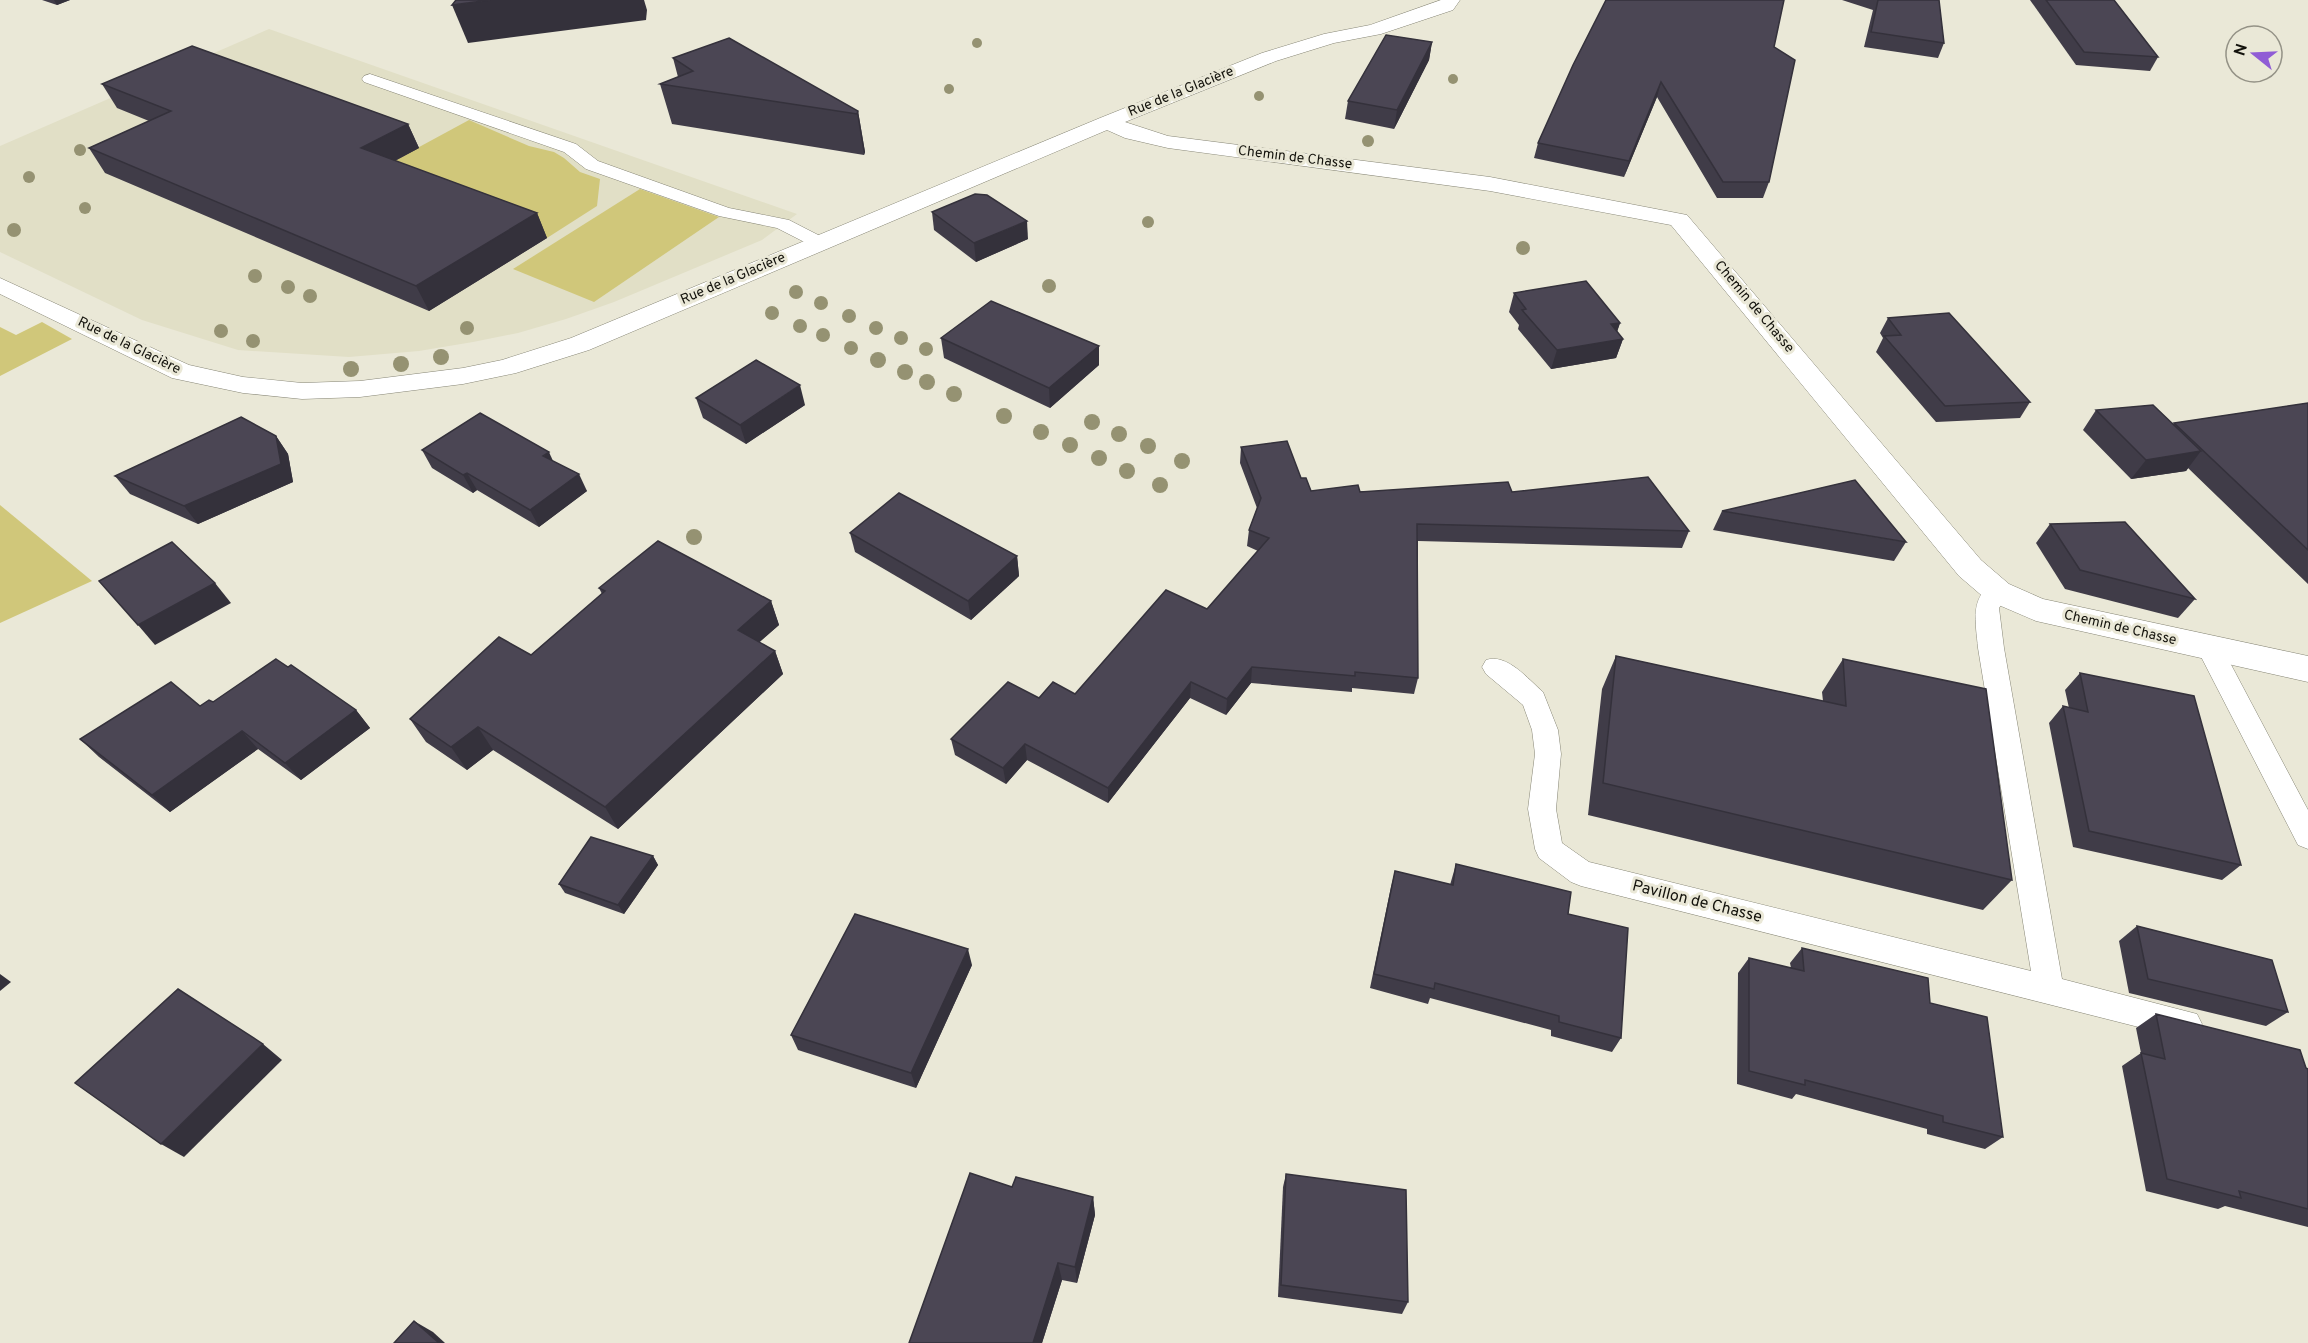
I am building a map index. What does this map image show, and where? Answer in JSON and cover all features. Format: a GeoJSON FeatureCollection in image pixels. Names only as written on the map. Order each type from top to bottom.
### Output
{"type":"FeatureCollection","features":[{"type":"Feature","properties":{"kind":"street","name":"Rue de la Glacière"},"geometry":{"type":"LineString","coordinates":[[0,285],[181,372],[243,384],[302,391],[360,389],[408,384],[507,367],[580,344],[1107,122],[1269,57],[1353,33],[1374,30],[1446,6],[1451,0]]}},
{"type":"Feature","properties":{"kind":"street","name":"Chemin de Chasse"},"geometry":{"type":"LineString","coordinates":[[1107,122],[1133,133],[1168,142],[1490,184],[1679,220],[1970,568],[1998,592],[2036,609],[2308,669]]}},
{"type":"Feature","properties":{"kind":"lane"},"geometry":{"type":"LineString","coordinates":[[370,80],[570,148],[592,165],[725,212],[783,224],[820,243]]}},
{"type":"Feature","properties":{"kind":"lane"},"geometry":{"type":"LineString","coordinates":[[1998,592],[1987,607],[1991,648],[2049,990]]}},
{"type":"Feature","properties":{"kind":"lane"},"geometry":{"type":"LineString","coordinates":[[2209,647],[2308,837]]}},
{"type":"Feature","properties":{"kind":"lane","name":"Pavillon de Chasse"},"geometry":{"type":"LineString","coordinates":[[1495,667],[1534,699],[1545,730],[1547,746],[1542,809],[1549,849],[1581,873],[2210,1030]]}},
{"type":"Feature","properties":{"kind":"shaded area"},"geometry":{"type":"Polygon","coordinates":[[[269,29],[797,214],[762,240],[614,302],[566,319],[518,333],[473,342],[419,351],[349,357],[238,350],[142,320],[0,252],[0,146],[269,29]]]}},
{"type":"Feature","properties":{"kind":"shaded area"},"geometry":{"type":"Polygon","coordinates":[[[469,120],[529,146],[554,152],[580,172],[600,179],[597,206],[547,238],[373,172],[469,120]]]}},
{"type":"Feature","properties":{"kind":"shaded area"},"geometry":{"type":"Polygon","coordinates":[[[640,189],[719,217],[594,302],[513,269],[640,189]]]}},
{"type":"Feature","properties":{"kind":"shaded area"},"geometry":{"type":"Polygon","coordinates":[[[42,322],[72,339],[0,376],[0,327],[16,335],[42,322]]]}},
{"type":"Feature","properties":{"kind":"shaded area"},"geometry":{"type":"Polygon","coordinates":[[[0,505],[92,581],[0,623],[0,505]]]}},
{"type":"Feature","properties":{"kind":"building"},"geometry":{"type":"Polygon","coordinates":[[[456,0],[490,0],[452,5],[456,0]]]}},
{"type":"Feature","properties":{"kind":"building"},"geometry":{"type":"Polygon","coordinates":[[[1606,0],[1784,0],[1774,47],[1795,60],[1769,182],[1723,182],[1661,82],[1629,161],[1538,143],[1573,65],[1606,0]]]}},
{"type":"Feature","properties":{"kind":"building"},"geometry":{"type":"Polygon","coordinates":[[[1878,0],[1939,0],[1944,43],[1871,32],[1878,0]]]}},
{"type":"Feature","properties":{"kind":"building"},"geometry":{"type":"Polygon","coordinates":[[[2046,0],[2114,0],[2158,57],[2084,52],[2046,0]]]}},
{"type":"Feature","properties":{"kind":"building"},"geometry":{"type":"Polygon","coordinates":[[[1386,35],[1432,42],[1397,110],[1348,101],[1386,35]]]}},
{"type":"Feature","properties":{"kind":"building"},"geometry":{"type":"Polygon","coordinates":[[[729,38],[858,111],[857,114],[660,84],[693,71],[673,58],[729,38]]]}},
{"type":"Feature","properties":{"kind":"building"},"geometry":{"type":"Polygon","coordinates":[[[192,46],[408,124],[361,148],[537,213],[416,286],[89,148],[171,111],[102,84],[192,46]]]}},
{"type":"Feature","properties":{"kind":"building"},"geometry":{"type":"Polygon","coordinates":[[[975,194],[987,195],[1027,221],[974,243],[932,212],[975,194]]]}},
{"type":"Feature","properties":{"kind":"building"},"geometry":{"type":"Polygon","coordinates":[[[1586,281],[1620,323],[1611,324],[1623,339],[1557,350],[1522,310],[1526,309],[1514,293],[1586,281]]]}},
{"type":"Feature","properties":{"kind":"building"},"geometry":{"type":"Polygon","coordinates":[[[991,301],[1099,346],[1049,388],[941,338],[991,301]]]}},
{"type":"Feature","properties":{"kind":"building"},"geometry":{"type":"Polygon","coordinates":[[[1949,313],[2030,402],[1945,406],[1884,336],[1901,335],[1888,318],[1949,313]]]}},
{"type":"Feature","properties":{"kind":"building"},"geometry":{"type":"Polygon","coordinates":[[[756,360],[800,385],[740,425],[696,398],[756,360]]]}},
{"type":"Feature","properties":{"kind":"building"},"geometry":{"type":"Polygon","coordinates":[[[2308,403],[2308,550],[2174,423],[2308,403]]]}},
{"type":"Feature","properties":{"kind":"building"},"geometry":{"type":"Polygon","coordinates":[[[2153,405],[2201,451],[2146,460],[2096,410],[2153,405]]]}},
{"type":"Feature","properties":{"kind":"building"},"geometry":{"type":"Polygon","coordinates":[[[480,413],[549,452],[543,456],[579,474],[530,510],[467,473],[463,475],[422,450],[480,413]]]}},
{"type":"Feature","properties":{"kind":"building"},"geometry":{"type":"Polygon","coordinates":[[[241,417],[276,436],[281,464],[184,506],[115,476],[241,417]]]}},
{"type":"Feature","properties":{"kind":"building"},"geometry":{"type":"Polygon","coordinates":[[[1287,441],[1301,478],[1306,478],[1311,491],[1358,485],[1360,492],[1508,482],[1512,492],[1648,477],[1689,531],[1417,524],[1418,678],[1355,672],[1355,676],[1252,667],[1227,699],[1191,682],[1108,788],[1025,744],[1003,768],[951,739],[1008,682],[1039,698],[1053,682],[1075,694],[1166,590],[1207,609],[1269,538],[1249,530],[1261,498],[1241,447],[1287,441]]]}},
{"type":"Feature","properties":{"kind":"building"},"geometry":{"type":"Polygon","coordinates":[[[1855,480],[1906,542],[1722,511],[1855,480]]]}},
{"type":"Feature","properties":{"kind":"building"},"geometry":{"type":"Polygon","coordinates":[[[899,493],[1017,556],[968,601],[850,533],[899,493]]]}},
{"type":"Feature","properties":{"kind":"building"},"geometry":{"type":"Polygon","coordinates":[[[2125,522],[2195,599],[2080,570],[2050,524],[2125,522]]]}},
{"type":"Feature","properties":{"kind":"building"},"geometry":{"type":"Polygon","coordinates":[[[658,541],[771,601],[738,630],[775,651],[605,807],[478,727],[451,747],[410,719],[499,637],[531,655],[605,591],[599,588],[658,541]]]}},
{"type":"Feature","properties":{"kind":"building"},"geometry":{"type":"Polygon","coordinates":[[[172,542],[215,583],[138,625],[99,581],[172,542]]]}},
{"type":"Feature","properties":{"kind":"building"},"geometry":{"type":"Polygon","coordinates":[[[1616,656],[1846,706],[1843,659],[1986,689],[2012,880],[1603,783],[1616,656]]]}},
{"type":"Feature","properties":{"kind":"building"},"geometry":{"type":"Polygon","coordinates":[[[276,659],[288,667],[291,665],[356,710],[285,763],[242,731],[152,795],[80,739],[171,682],[200,706],[209,700],[213,702],[276,659]]]}},
{"type":"Feature","properties":{"kind":"building"},"geometry":{"type":"Polygon","coordinates":[[[2080,673],[2194,696],[2241,865],[2089,831],[2063,706],[2088,712],[2080,673]]]}},
{"type":"Feature","properties":{"kind":"building"},"geometry":{"type":"Polygon","coordinates":[[[591,837],[653,856],[618,905],[559,884],[591,837]]]}},
{"type":"Feature","properties":{"kind":"building"},"geometry":{"type":"Polygon","coordinates":[[[1456,864],[1571,892],[1568,914],[1628,928],[1621,1038],[1559,1022],[1559,1016],[1435,983],[1434,989],[1374,974],[1395,871],[1453,885],[1456,864]]]}},
{"type":"Feature","properties":{"kind":"building"},"geometry":{"type":"Polygon","coordinates":[[[855,914],[968,949],[911,1073],[791,1035],[855,914]]]}},
{"type":"Feature","properties":{"kind":"building"},"geometry":{"type":"Polygon","coordinates":[[[2137,926],[2272,960],[2288,1012],[2148,979],[2137,926]]]}},
{"type":"Feature","properties":{"kind":"building"},"geometry":{"type":"Polygon","coordinates":[[[1802,948],[1928,978],[1930,1003],[1987,1017],[2003,1137],[1943,1122],[1943,1116],[1879,1099],[1805,1080],[1805,1085],[1749,1071],[1749,958],[1804,971],[1802,948]]]}},
{"type":"Feature","properties":{"kind":"building"},"geometry":{"type":"Polygon","coordinates":[[[178,989],[263,1044],[161,1144],[75,1083],[178,989]]]}},
{"type":"Feature","properties":{"kind":"building"},"geometry":{"type":"Polygon","coordinates":[[[2156,1014],[2300,1050],[2308,1069],[2308,1209],[2239,1191],[2241,1198],[2167,1179],[2141,1053],[2165,1059],[2156,1014]]]}},
{"type":"Feature","properties":{"kind":"building"},"geometry":{"type":"Polygon","coordinates":[[[970,1173],[1012,1187],[1016,1177],[1093,1197],[1075,1267],[1058,1263],[1033,1343],[909,1343],[970,1173]]]}},
{"type":"Feature","properties":{"kind":"building"},"geometry":{"type":"Polygon","coordinates":[[[1286,1174],[1406,1190],[1408,1302],[1281,1285],[1286,1174]]]}},
{"type":"Feature","properties":{"kind":"building"},"geometry":{"type":"Polygon","coordinates":[[[414,1321],[439,1343],[394,1343],[414,1321]]]}}]}
